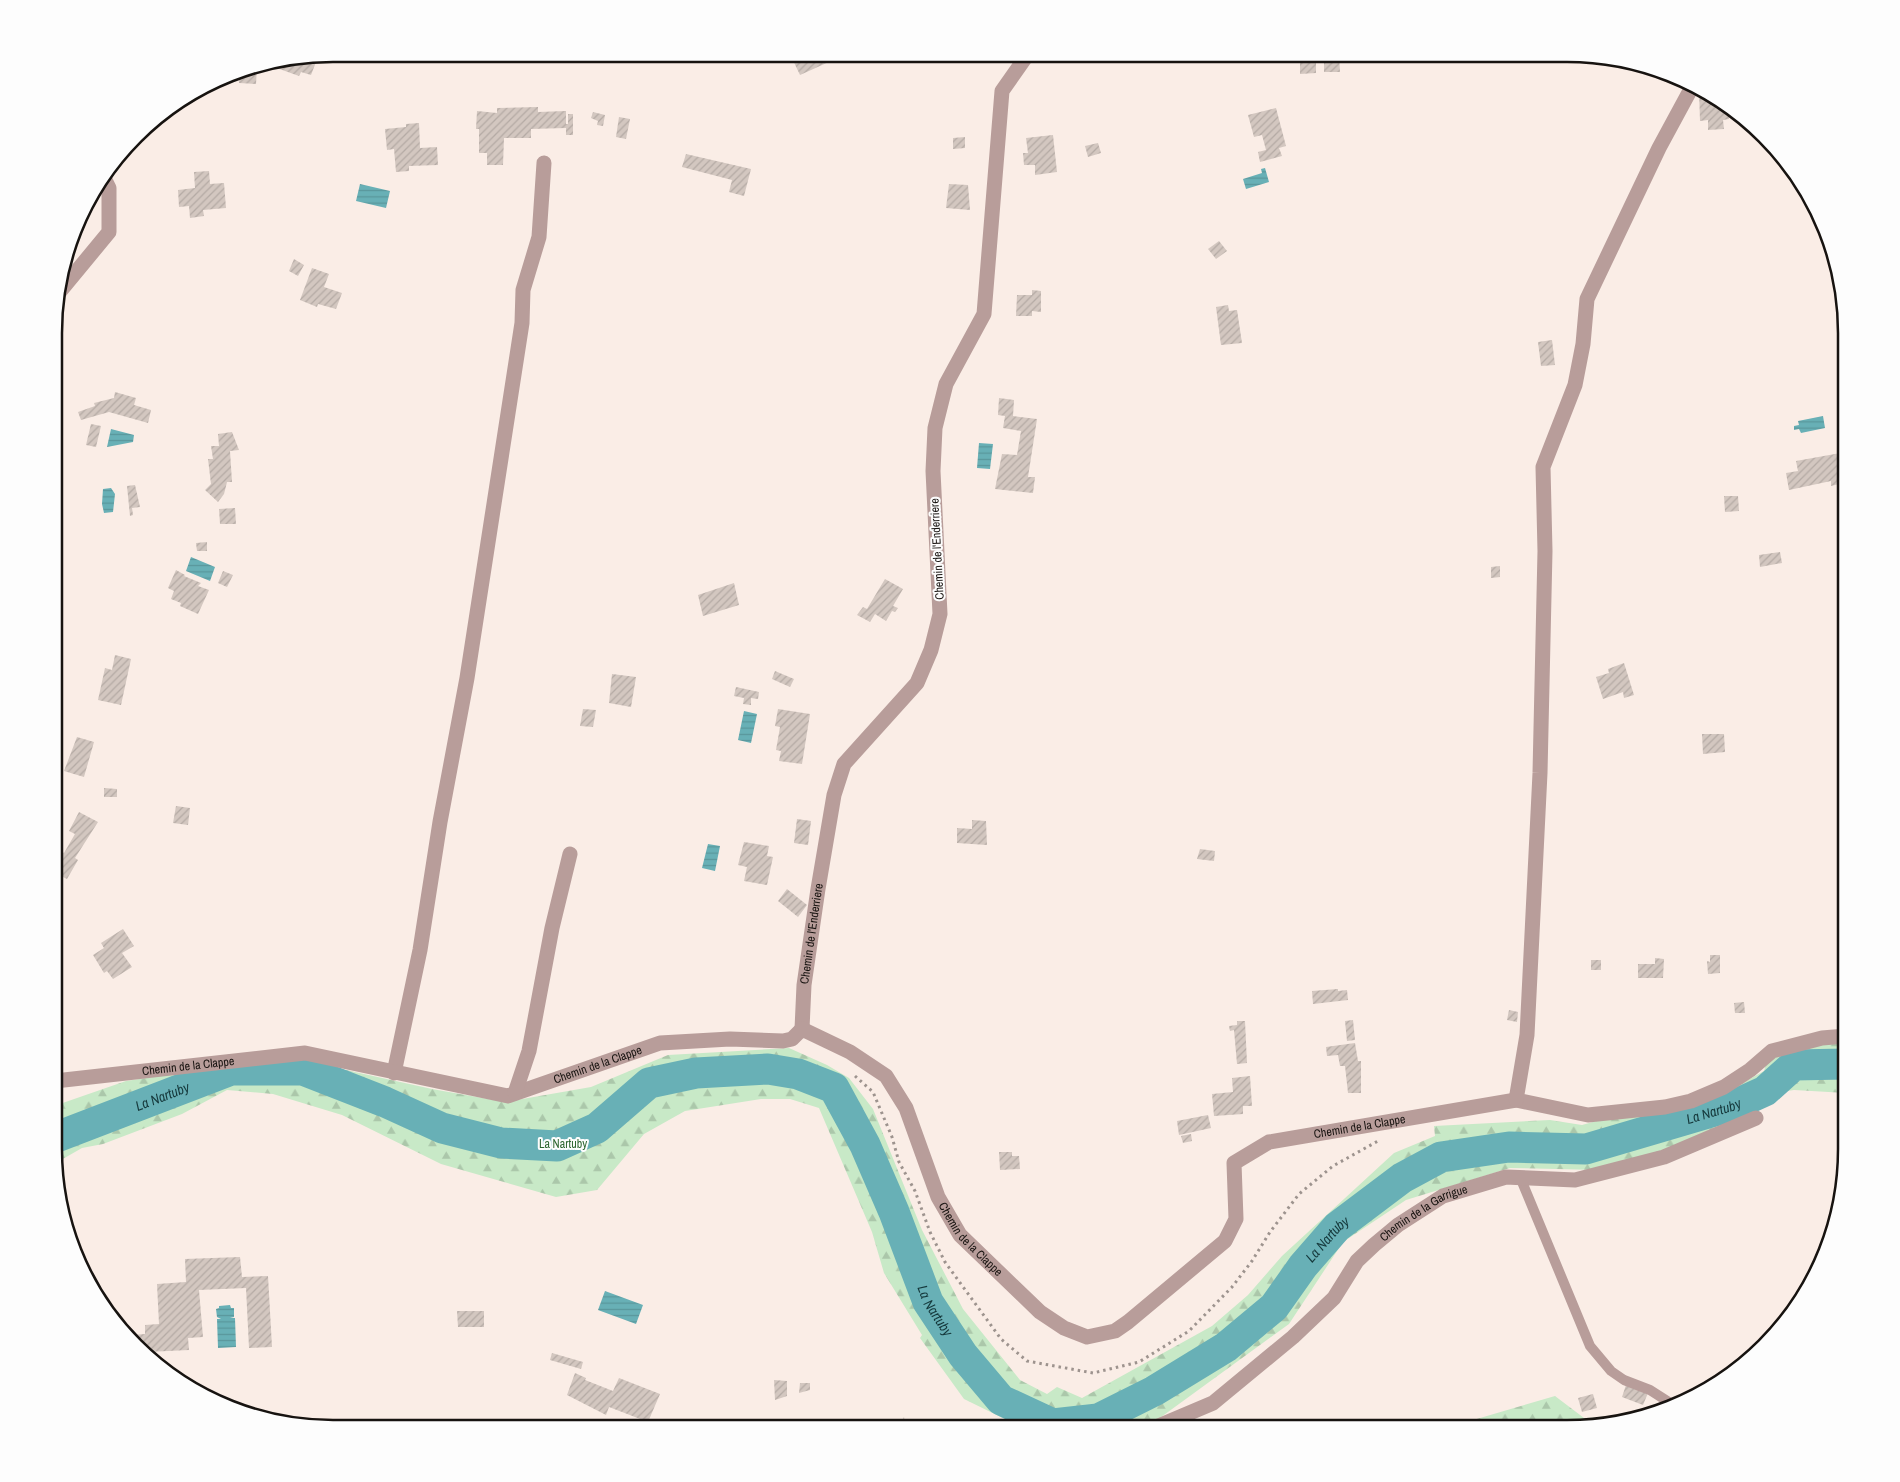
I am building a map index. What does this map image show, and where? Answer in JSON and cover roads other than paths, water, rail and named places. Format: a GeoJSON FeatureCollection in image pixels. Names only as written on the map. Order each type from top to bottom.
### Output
{"type":"FeatureCollection","features":[{"type":"Feature","properties":{"kind":"street","name":"Chemin de l'Enderriere"},"geometry":{"type":"LineString","coordinates":[[802,1029],[804,985],[818,889],[834,795],[844,764],[917,682],[931,650],[940,614],[933,471],[935,428],[946,384],[984,314],[1002,91],[1022,62]]}},
{"type":"Feature","properties":{"kind":"street"},"geometry":{"type":"LineString","coordinates":[[1516,1100],[1527,1035],[1540,773],[1545,551],[1543,467],[1575,385],[1583,344],[1587,299],[1659,148],[1689,92]]}},
{"type":"Feature","properties":{"kind":"street"},"geometry":{"type":"LineString","coordinates":[[394,1073],[418,959],[440,822],[467,678],[518,351],[523,290],[539,237],[544,163]]}},
{"type":"Feature","properties":{"kind":"street"},"geometry":{"type":"LineString","coordinates":[[68,282],[109,232],[109,188],[107,184]]}},
{"type":"Feature","properties":{"kind":"street"},"geometry":{"type":"LineString","coordinates":[[515,1093],[529,1051],[552,928],[570,854]]}},
{"type":"Feature","properties":{"kind":"street","name":"Chemin de la Clappe"},"geometry":{"type":"LineString","coordinates":[[62,1079],[305,1053],[508,1096],[660,1043],[730,1039],[783,1040],[792,1039],[802,1029],[850,1052],[886,1076],[906,1108],[938,1197],[960,1235],[1051,1321],[1087,1337],[1115,1331],[1168,1290],[1225,1241],[1236,1219],[1234,1163],[1242,1156],[1269,1142],[1516,1100],[1588,1115],[1665,1107],[1691,1101],[1724,1087],[1750,1070],[1772,1051],[1822,1038],[1838,1037]]}},
{"type":"Feature","properties":{"kind":"street","name":"Chemin de la Garrigue"},"geometry":{"type":"LineString","coordinates":[[1173,1420],[1213,1403],[1293,1337],[1334,1298],[1357,1262],[1398,1225],[1443,1196],[1506,1177],[1575,1180],[1664,1157],[1756,1118]]}},
{"type":"Feature","properties":{"kind":"lane"},"geometry":{"type":"LineString","coordinates":[[1520,1177],[1590,1346],[1611,1371],[1624,1380],[1650,1390],[1666,1400]]}},
{"type":"Feature","properties":{"kind":"water"},"geometry":{"type":"Polygon","coordinates":[[[1265,168],[1269,182],[1246,189],[1243,179],[1262,173],[1261,169],[1265,168]]]}},
{"type":"Feature","properties":{"kind":"water"},"geometry":{"type":"Polygon","coordinates":[[[360,184],[390,191],[386,208],[356,201],[360,184]]]}},
{"type":"Feature","properties":{"kind":"water"},"geometry":{"type":"Polygon","coordinates":[[[1823,416],[1825,428],[1801,433],[1799,429],[1794,430],[1794,426],[1799,425],[1798,421],[1823,416]]]}},
{"type":"Feature","properties":{"kind":"water"},"geometry":{"type":"Polygon","coordinates":[[[111,429],[134,435],[133,442],[107,447],[111,429]]]}},
{"type":"Feature","properties":{"kind":"water"},"geometry":{"type":"Polygon","coordinates":[[[979,443],[993,444],[990,469],[977,468],[979,443]]]}},
{"type":"Feature","properties":{"kind":"water"},"geometry":{"type":"Polygon","coordinates":[[[111,488],[115,494],[113,512],[104,513],[102,504],[103,489],[111,488]]]}},
{"type":"Feature","properties":{"kind":"water"},"geometry":{"type":"Polygon","coordinates":[[[191,557],[215,567],[210,581],[186,571],[191,557]]]}},
{"type":"Feature","properties":{"kind":"water"},"geometry":{"type":"Polygon","coordinates":[[[744,711],[757,714],[751,743],[738,740],[744,711]]]}},
{"type":"Feature","properties":{"kind":"water"},"geometry":{"type":"Polygon","coordinates":[[[708,844],[720,846],[715,871],[702,868],[708,844]]]}},
{"type":"Feature","properties":{"kind":"water"},"geometry":{"type":"Polygon","coordinates":[[[605,1291],[643,1305],[636,1324],[598,1310],[605,1291]]]}},
{"type":"Feature","properties":{"kind":"water"},"geometry":{"type":"Polygon","coordinates":[[[230,1305],[231,1308],[234,1308],[234,1317],[230,1318],[235,1318],[236,1347],[218,1348],[217,1319],[221,1319],[217,1317],[216,1309],[219,1306],[230,1305]]]}},
{"type":"Feature","properties":{"kind":"waterway","name":"La Nartuby"},"geometry":{"type":"LineString","coordinates":[[1089,1420],[1098,1419],[1154,1391],[1226,1347],[1274,1307],[1303,1266],[1337,1227],[1402,1178],[1441,1157],[1509,1147],[1586,1149],[1732,1106],[1765,1091],[1794,1065],[1838,1064]]}},
{"type":"Feature","properties":{"kind":"waterway","name":"La Nartuby"},"geometry":{"type":"LineString","coordinates":[[62,1135],[231,1070],[303,1070],[385,1102],[442,1128],[501,1143],[557,1146],[597,1128],[649,1083],[696,1073],[768,1069],[798,1074],[834,1088],[865,1145],[894,1212],[928,1302],[963,1355],[1001,1400],[1044,1420]]}}]}
